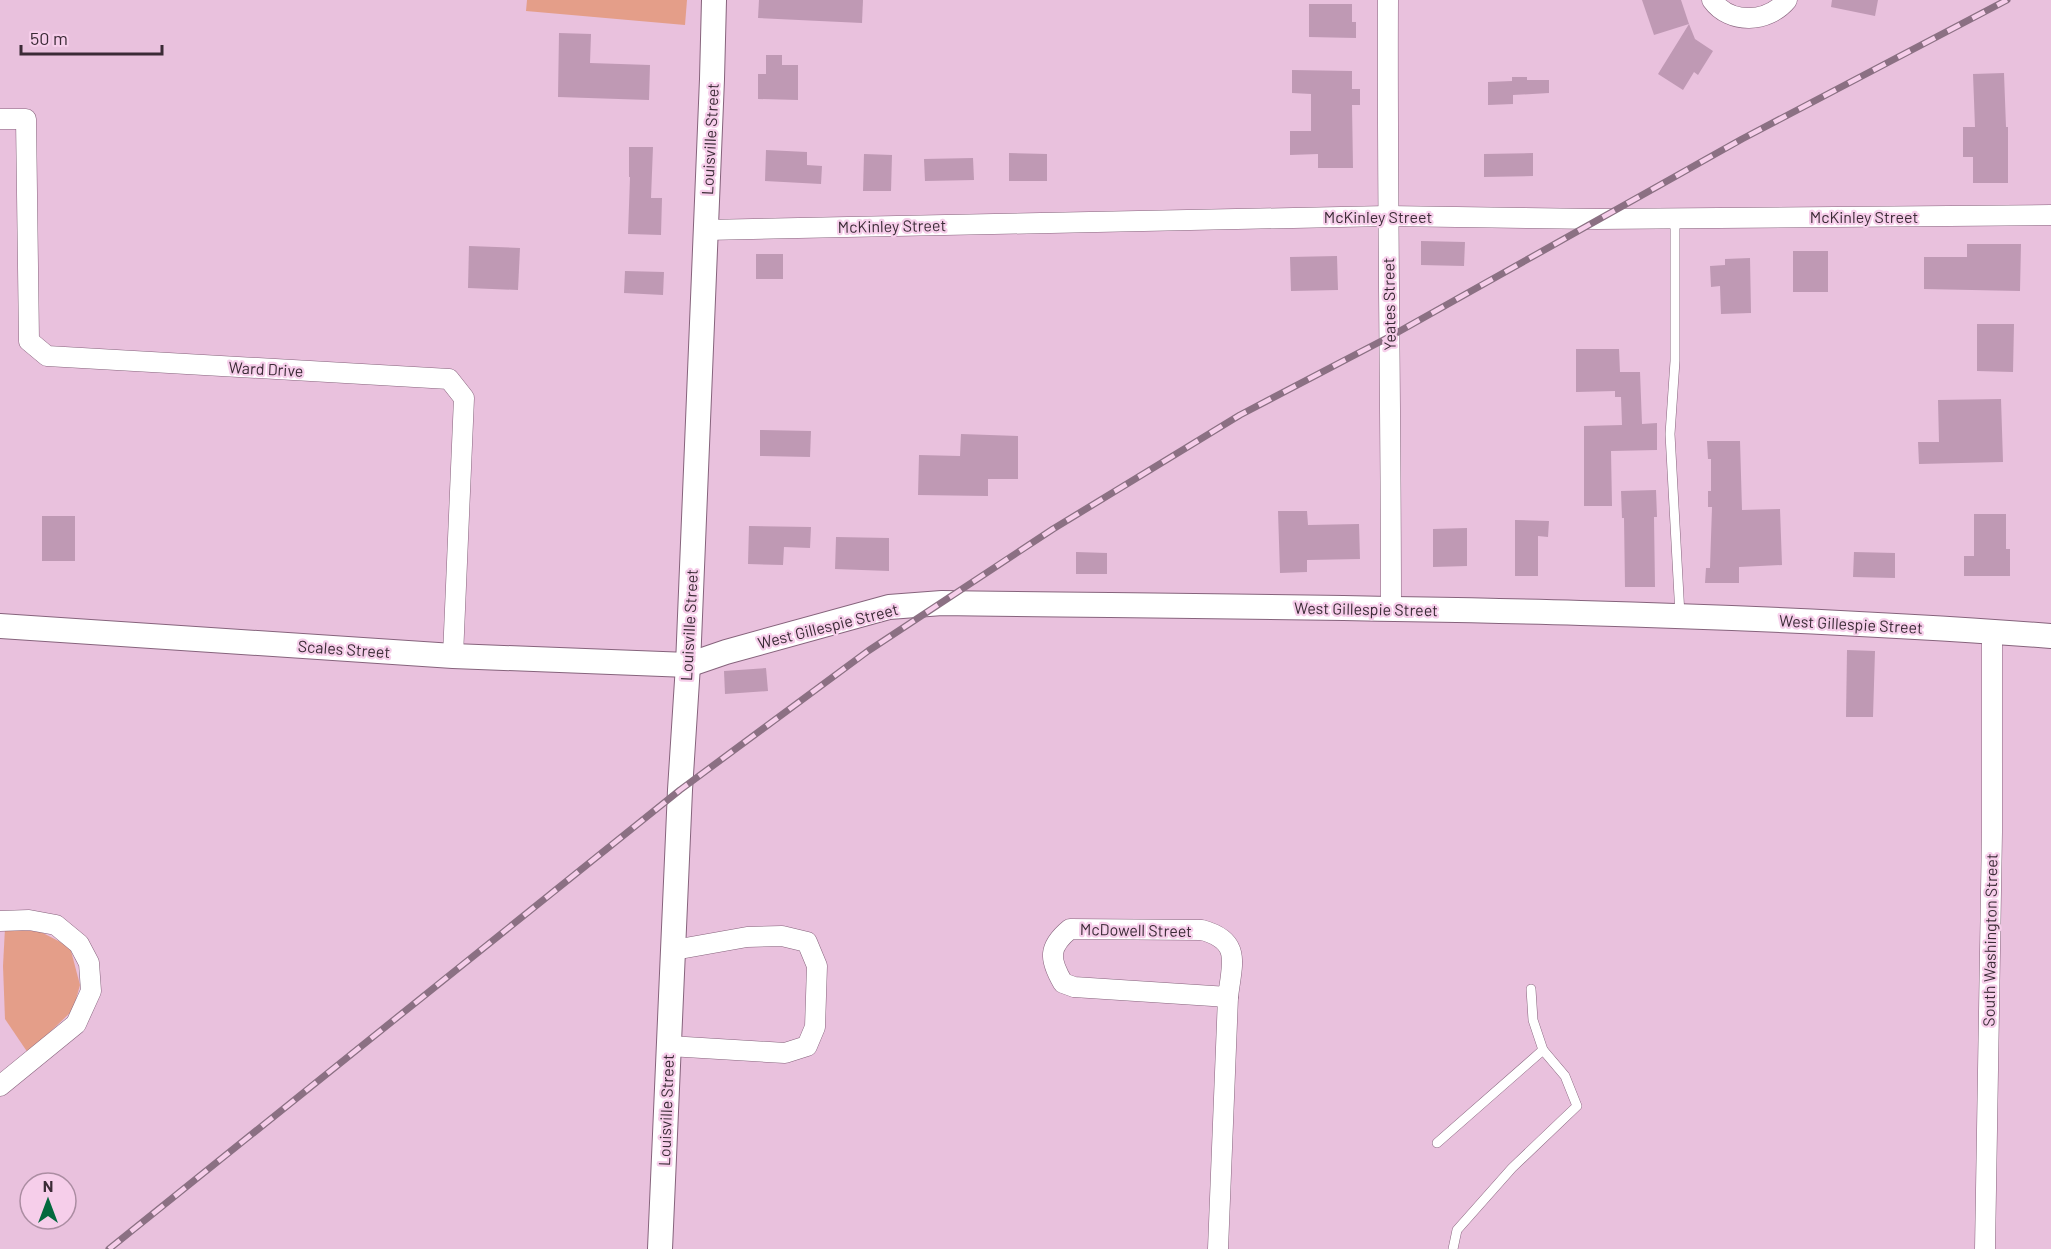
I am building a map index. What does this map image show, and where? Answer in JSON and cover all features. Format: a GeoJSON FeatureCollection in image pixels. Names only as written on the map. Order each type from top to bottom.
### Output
{"type":"FeatureCollection","features":[{"type":"Feature","properties":{"kind":"street","name":"Louisville Street"},"geometry":{"type":"LineString","coordinates":[[660,1249],[680,790],[688,665],[714,0]]}},
{"type":"Feature","properties":{"kind":"street","name":"Yeates Street"},"geometry":{"type":"LineString","coordinates":[[1388,0],[1390,609]]}},
{"type":"Feature","properties":{"kind":"street"},"geometry":{"type":"LineString","coordinates":[[1712,0],[1729,14],[1743,18],[1759,18],[1773,12],[1786,0]]}},
{"type":"Feature","properties":{"kind":"street","name":"Ward Drive"},"geometry":{"type":"LineString","coordinates":[[0,119],[26,119],[29,341],[47,356],[449,379],[464,398],[453,656]]}},
{"type":"Feature","properties":{"kind":"street","name":"McKinley Street"},"geometry":{"type":"LineString","coordinates":[[706,230],[1387,216],[1675,218],[2051,215]]}},
{"type":"Feature","properties":{"kind":"street","name":"West Gillespie Street"},"geometry":{"type":"LineString","coordinates":[[688,665],[726,652],[889,607],[942,603],[1680,615],[2051,636]]}},
{"type":"Feature","properties":{"kind":"street","name":"Scales Street"},"geometry":{"type":"LineString","coordinates":[[0,626],[453,656],[688,665]]}},
{"type":"Feature","properties":{"kind":"street","name":"South Washington Street"},"geometry":{"type":"LineString","coordinates":[[1985,1249],[1992,832],[1992,632]]}},
{"type":"Feature","properties":{"kind":"street"},"geometry":{"type":"LineString","coordinates":[[0,921],[29,920],[57,925],[79,944],[89,963],[91,991],[76,1024],[0,1086]]}},
{"type":"Feature","properties":{"kind":"street","name":"McDowell Street"},"geometry":{"type":"LineString","coordinates":[[1218,1249],[1228,997],[1232,963],[1230,946],[1219,935],[1202,930],[1070,929],[1057,940],[1053,953],[1055,969],[1063,983],[1074,987],[1228,997]]}},
{"type":"Feature","properties":{"kind":"street"},"geometry":{"type":"LineString","coordinates":[[669,1046],[785,1053],[807,1046],[815,1027],[817,966],[807,942],[782,936],[747,937],[674,950]]}},
{"type":"Feature","properties":{"kind":"lane"},"geometry":{"type":"LineString","coordinates":[[1675,218],[1675,361],[1670,434],[1680,615]]}},
{"type":"Feature","properties":{"kind":"lane"},"geometry":{"type":"LineString","coordinates":[[1453,1249],[1457,1230],[1512,1168],[1577,1106],[1565,1076],[1543,1050],[1533,1020],[1531,989]]}},
{"type":"Feature","properties":{"kind":"lane"},"geometry":{"type":"LineString","coordinates":[[1437,1143],[1543,1050]]}},
{"type":"Feature","properties":{"kind":"shaded area"},"geometry":{"type":"Polygon","coordinates":[[[527,0],[687,0],[685,25],[526,11],[527,0]]]}},
{"type":"Feature","properties":{"kind":"shaded area"},"geometry":{"type":"Polygon","coordinates":[[[5,928],[41,932],[70,947],[80,985],[73,1010],[28,1053],[5,1019],[3,966],[5,928]]]}},
{"type":"Feature","properties":{"kind":"building"},"geometry":{"type":"Polygon","coordinates":[[[759,0],[863,0],[862,23],[758,18],[759,0]]]}},
{"type":"Feature","properties":{"kind":"building"},"geometry":{"type":"Polygon","coordinates":[[[1642,0],[1681,0],[1689,24],[1654,35],[1642,0]]]}},
{"type":"Feature","properties":{"kind":"building"},"geometry":{"type":"Polygon","coordinates":[[[1832,0],[1878,0],[1875,16],[1831,7],[1832,0]]]}},
{"type":"Feature","properties":{"kind":"building"},"geometry":{"type":"Polygon","coordinates":[[[1309,4],[1352,4],[1352,22],[1356,22],[1356,38],[1309,37],[1309,4]]]}},
{"type":"Feature","properties":{"kind":"building"},"geometry":{"type":"Polygon","coordinates":[[[1689,24],[1695,39],[1713,51],[1698,75],[1694,72],[1683,90],[1658,74],[1689,24]]]}},
{"type":"Feature","properties":{"kind":"building"},"geometry":{"type":"Polygon","coordinates":[[[559,33],[591,34],[590,63],[650,65],[649,100],[558,97],[559,33]]]}},
{"type":"Feature","properties":{"kind":"building"},"geometry":{"type":"Polygon","coordinates":[[[766,55],[782,55],[782,65],[798,65],[798,100],[758,99],[758,74],[766,74],[766,55]]]}},
{"type":"Feature","properties":{"kind":"building"},"geometry":{"type":"Polygon","coordinates":[[[1292,70],[1352,71],[1352,89],[1360,89],[1360,105],[1352,105],[1353,168],[1318,168],[1318,154],[1290,155],[1290,131],[1311,131],[1311,94],[1292,93],[1292,70]]]}},
{"type":"Feature","properties":{"kind":"building"},"geometry":{"type":"Polygon","coordinates":[[[2004,73],[2006,127],[2008,127],[2008,183],[1973,183],[1973,157],[1963,157],[1963,127],[1975,127],[1973,74],[2004,73]]]}},
{"type":"Feature","properties":{"kind":"building"},"geometry":{"type":"Polygon","coordinates":[[[1512,77],[1549,80],[1549,93],[1513,95],[1513,104],[1488,105],[1488,82],[1512,81],[1512,77]]]}},
{"type":"Feature","properties":{"kind":"building"},"geometry":{"type":"Polygon","coordinates":[[[629,147],[653,147],[651,198],[662,198],[661,235],[628,234],[629,147]]]}},
{"type":"Feature","properties":{"kind":"building"},"geometry":{"type":"Polygon","coordinates":[[[766,150],[807,152],[807,165],[822,166],[821,184],[765,181],[766,150]]]}},
{"type":"Feature","properties":{"kind":"building"},"geometry":{"type":"Polygon","coordinates":[[[1009,153],[1047,154],[1047,181],[1009,181],[1009,153]]]}},
{"type":"Feature","properties":{"kind":"building"},"geometry":{"type":"Polygon","coordinates":[[[1533,153],[1533,176],[1484,177],[1484,154],[1533,153]]]}},
{"type":"Feature","properties":{"kind":"building"},"geometry":{"type":"Polygon","coordinates":[[[864,154],[892,155],[891,191],[863,191],[864,154]]]}},
{"type":"Feature","properties":{"kind":"building"},"geometry":{"type":"Polygon","coordinates":[[[973,158],[974,180],[925,181],[924,159],[973,158]]]}},
{"type":"Feature","properties":{"kind":"building"},"geometry":{"type":"Polygon","coordinates":[[[1421,241],[1465,242],[1464,266],[1421,265],[1421,241]]]}},
{"type":"Feature","properties":{"kind":"building"},"geometry":{"type":"Polygon","coordinates":[[[1967,244],[2021,244],[2020,291],[1924,289],[1924,257],[1967,257],[1967,244]]]}},
{"type":"Feature","properties":{"kind":"building"},"geometry":{"type":"Polygon","coordinates":[[[469,246],[520,248],[518,290],[468,288],[469,246]]]}},
{"type":"Feature","properties":{"kind":"building"},"geometry":{"type":"Polygon","coordinates":[[[1793,251],[1828,251],[1828,292],[1793,292],[1793,251]]]}},
{"type":"Feature","properties":{"kind":"building"},"geometry":{"type":"Polygon","coordinates":[[[756,254],[783,254],[783,279],[756,279],[756,254]]]}},
{"type":"Feature","properties":{"kind":"building"},"geometry":{"type":"Polygon","coordinates":[[[1337,256],[1338,290],[1291,291],[1290,257],[1337,256]]]}},
{"type":"Feature","properties":{"kind":"building"},"geometry":{"type":"Polygon","coordinates":[[[1750,258],[1751,313],[1721,314],[1720,286],[1711,287],[1710,266],[1725,265],[1725,259],[1750,258]]]}},
{"type":"Feature","properties":{"kind":"building"},"geometry":{"type":"Polygon","coordinates":[[[625,271],[664,272],[663,295],[624,293],[625,271]]]}},
{"type":"Feature","properties":{"kind":"building"},"geometry":{"type":"Polygon","coordinates":[[[1977,324],[2014,324],[2013,372],[1977,371],[1977,324]]]}},
{"type":"Feature","properties":{"kind":"building"},"geometry":{"type":"Polygon","coordinates":[[[1576,349],[1619,349],[1620,372],[1640,372],[1642,424],[1657,423],[1657,450],[1611,451],[1612,506],[1584,506],[1584,426],[1622,425],[1621,397],[1615,397],[1615,391],[1576,392],[1576,349]]]}},
{"type":"Feature","properties":{"kind":"building"},"geometry":{"type":"Polygon","coordinates":[[[2001,399],[2003,462],[1919,464],[1918,442],[1939,442],[1938,400],[2001,399]]]}},
{"type":"Feature","properties":{"kind":"building"},"geometry":{"type":"Polygon","coordinates":[[[760,430],[811,431],[810,457],[760,456],[760,430]]]}},
{"type":"Feature","properties":{"kind":"building"},"geometry":{"type":"Polygon","coordinates":[[[961,434],[1018,436],[1018,479],[988,479],[988,496],[918,495],[919,455],[960,456],[961,434]]]}},
{"type":"Feature","properties":{"kind":"building"},"geometry":{"type":"Polygon","coordinates":[[[1707,441],[1740,441],[1742,510],[1780,509],[1782,565],[1739,567],[1739,583],[1705,583],[1706,568],[1710,568],[1712,507],[1708,507],[1708,491],[1711,491],[1711,459],[1708,459],[1707,441]]]}},
{"type":"Feature","properties":{"kind":"building"},"geometry":{"type":"Polygon","coordinates":[[[1656,490],[1655,587],[1625,587],[1624,518],[1622,518],[1621,491],[1656,490]]]}},
{"type":"Feature","properties":{"kind":"building"},"geometry":{"type":"Polygon","coordinates":[[[1278,511],[1307,511],[1308,525],[1359,524],[1360,559],[1307,560],[1307,572],[1280,573],[1278,511]]]}},
{"type":"Feature","properties":{"kind":"building"},"geometry":{"type":"Polygon","coordinates":[[[1974,514],[2006,514],[2006,549],[2010,549],[2010,576],[1964,576],[1964,556],[1974,556],[1974,514]]]}},
{"type":"Feature","properties":{"kind":"building"},"geometry":{"type":"Polygon","coordinates":[[[42,516],[75,516],[75,561],[42,561],[42,516]]]}},
{"type":"Feature","properties":{"kind":"building"},"geometry":{"type":"Polygon","coordinates":[[[1515,520],[1549,521],[1548,537],[1538,536],[1538,576],[1515,576],[1515,520]]]}},
{"type":"Feature","properties":{"kind":"building"},"geometry":{"type":"Polygon","coordinates":[[[749,526],[811,527],[810,548],[784,547],[783,565],[748,564],[749,526]]]}},
{"type":"Feature","properties":{"kind":"building"},"geometry":{"type":"Polygon","coordinates":[[[1467,528],[1467,566],[1433,567],[1433,529],[1467,528]]]}},
{"type":"Feature","properties":{"kind":"building"},"geometry":{"type":"Polygon","coordinates":[[[836,537],[889,538],[889,571],[835,569],[836,537]]]}},
{"type":"Feature","properties":{"kind":"building"},"geometry":{"type":"Polygon","coordinates":[[[1076,552],[1107,553],[1107,574],[1076,574],[1076,552]]]}},
{"type":"Feature","properties":{"kind":"building"},"geometry":{"type":"Polygon","coordinates":[[[1854,552],[1895,553],[1895,578],[1853,577],[1854,552]]]}},
{"type":"Feature","properties":{"kind":"building"},"geometry":{"type":"Polygon","coordinates":[[[1847,650],[1875,651],[1873,717],[1846,717],[1847,650]]]}},
{"type":"Feature","properties":{"kind":"building"},"geometry":{"type":"Polygon","coordinates":[[[766,668],[768,691],[725,694],[724,671],[766,668]]]}},
{"type":"Feature","properties":{"kind":"railway"},"geometry":{"type":"LineString","coordinates":[[109,1249],[680,790],[868,651],[1053,529],[1240,415],[1391,336],[1742,139],[2007,0]]}}]}
